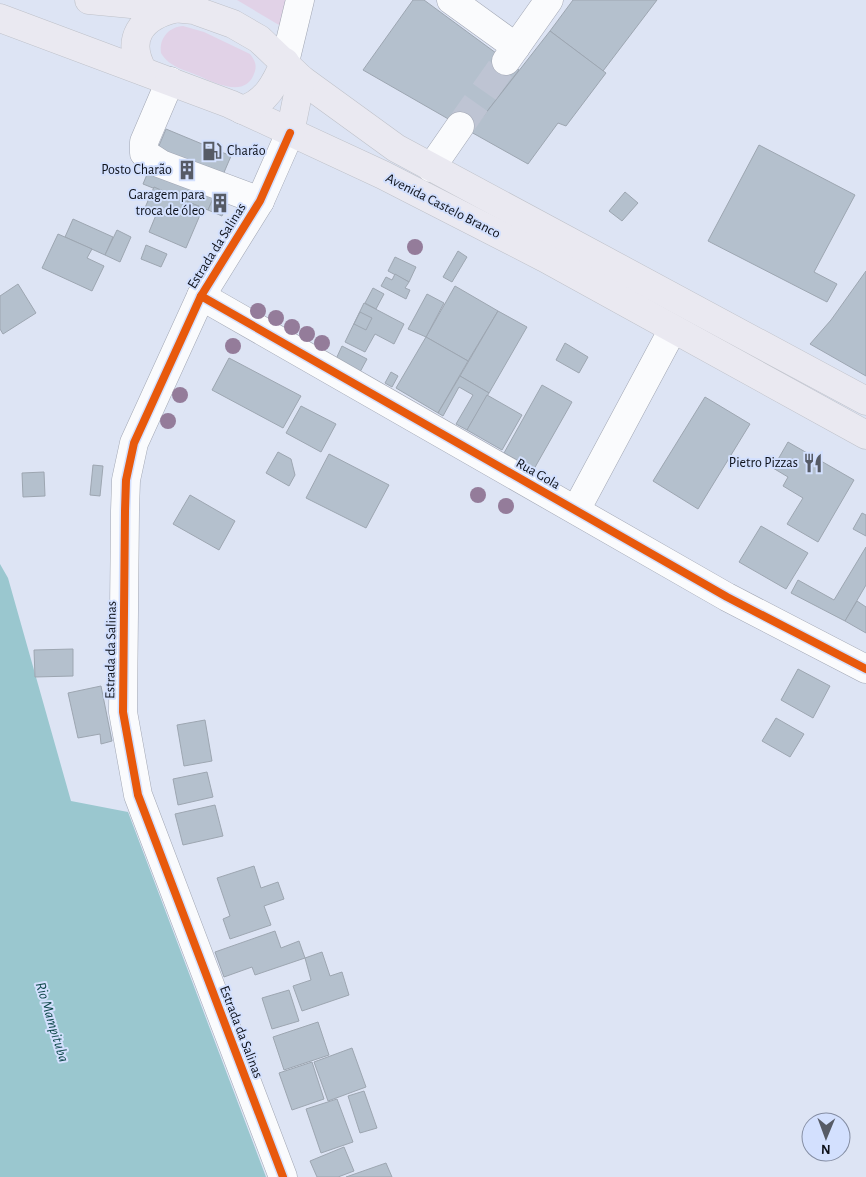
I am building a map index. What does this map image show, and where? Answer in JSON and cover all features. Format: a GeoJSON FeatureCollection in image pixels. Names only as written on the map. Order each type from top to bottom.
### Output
{"type":"FeatureCollection","features":[{"type":"Feature","properties":{"kind":"main road","name":"Avenida Castelo Branco"},"geometry":{"type":"LineString","coordinates":[[89,0],[193,6],[233,24],[259,39],[293,71],[396,148],[866,401]]}},
{"type":"Feature","properties":{"kind":"main road"},"geometry":{"type":"LineString","coordinates":[[143,71],[136,52],[140,30],[152,16],[193,6]]}},
{"type":"Feature","properties":{"kind":"main road","name":"Avenida Castelo Branco"},"geometry":{"type":"LineString","coordinates":[[0,18],[170,81],[242,110],[456,211],[866,434]]}},
{"type":"Feature","properties":{"kind":"main road"},"geometry":{"type":"LineString","coordinates":[[242,110],[252,107],[293,71]]}},
{"type":"Feature","properties":{"kind":"main road"},"geometry":{"type":"LineString","coordinates":[[290,133],[293,71]]}},
{"type":"Feature","properties":{"kind":"street"},"geometry":{"type":"LineString","coordinates":[[293,71],[300,0]]}},
{"type":"Feature","properties":{"kind":"street"},"geometry":{"type":"LineString","coordinates":[[450,0],[511,54],[549,0]]}},
{"type":"Feature","properties":{"kind":"street"},"geometry":{"type":"LineString","coordinates":[[170,81],[144,142],[144,153],[162,164],[260,201]]}},
{"type":"Feature","properties":{"kind":"street"},"geometry":{"type":"LineString","coordinates":[[431,168],[460,126]]}},
{"type":"Feature","properties":{"kind":"street","name":"Estrada da Salinas"},"geometry":{"type":"LineString","coordinates":[[283,1177],[138,795],[123,712],[125,511],[128,471],[134,443],[201,296],[260,201],[290,133]]}},
{"type":"Feature","properties":{"kind":"street","name":"Rua Gola"},"geometry":{"type":"LineString","coordinates":[[201,296],[727,597],[866,669]]}},
{"type":"Feature","properties":{"kind":"street"},"geometry":{"type":"LineString","coordinates":[[576,510],[673,329]]}},
{"type":"Feature","properties":{"kind":"shaded area"},"geometry":{"type":"Polygon","coordinates":[[[237,0],[290,0],[284,28],[237,0]]]}},
{"type":"Feature","properties":{"kind":"shaded area"},"geometry":{"type":"Polygon","coordinates":[[[183,26],[204,32],[250,54],[256,66],[251,80],[245,85],[231,87],[214,83],[168,62],[161,53],[163,38],[169,31],[183,26]]]}},
{"type":"Feature","properties":{"kind":"water","name":"Rio Mampituba"},"geometry":{"type":"Polygon","coordinates":[[[0,564],[8,578],[71,801],[128,812],[266,1177],[0,1177],[0,564]]]}},
{"type":"Feature","properties":{"kind":"building"},"geometry":{"type":"Polygon","coordinates":[[[413,0],[424,0],[519,70],[471,132],[363,70],[413,0]]]}},
{"type":"Feature","properties":{"kind":"building"},"geometry":{"type":"Polygon","coordinates":[[[573,0],[657,0],[603,71],[550,31],[573,0]]]}},
{"type":"Feature","properties":{"kind":"building"},"geometry":{"type":"Polygon","coordinates":[[[550,31],[606,73],[566,126],[558,123],[528,164],[471,132],[550,31]]]}},
{"type":"Feature","properties":{"kind":"building","name":"Posto Charão"},"geometry":{"type":"Polygon","coordinates":[[[166,129],[231,156],[208,210],[143,184],[166,129]]]}},
{"type":"Feature","properties":{"kind":"building"},"geometry":{"type":"Polygon","coordinates":[[[759,145],[855,195],[814,272],[837,284],[827,302],[708,241],[759,145]]]}},
{"type":"Feature","properties":{"kind":"building"},"geometry":{"type":"Polygon","coordinates":[[[154,187],[203,208],[186,248],[149,232],[156,215],[144,210],[154,187]]]}},
{"type":"Feature","properties":{"kind":"building","name":"Garagem para troca de óleo"},"geometry":{"type":"Polygon","coordinates":[[[217,190],[231,196],[222,216],[208,210],[217,190]]]}},
{"type":"Feature","properties":{"kind":"building"},"geometry":{"type":"Polygon","coordinates":[[[625,192],[638,203],[622,221],[609,211],[625,192]]]}},
{"type":"Feature","properties":{"kind":"building"},"geometry":{"type":"Polygon","coordinates":[[[73,219],[113,237],[105,255],[65,237],[73,219]]]}},
{"type":"Feature","properties":{"kind":"building"},"geometry":{"type":"Polygon","coordinates":[[[117,230],[131,237],[120,262],[105,255],[117,230]]]}},
{"type":"Feature","properties":{"kind":"building"},"geometry":{"type":"Polygon","coordinates":[[[58,234],[92,249],[87,258],[104,266],[92,291],[42,268],[58,234]]]}},
{"type":"Feature","properties":{"kind":"building"},"geometry":{"type":"Polygon","coordinates":[[[146,245],[167,254],[161,267],[141,259],[146,245]]]}},
{"type":"Feature","properties":{"kind":"building"},"geometry":{"type":"Polygon","coordinates":[[[458,251],[467,257],[452,282],[443,277],[458,251]]]}},
{"type":"Feature","properties":{"kind":"building"},"geometry":{"type":"Polygon","coordinates":[[[395,257],[416,267],[409,282],[388,271],[395,257]]]}},
{"type":"Feature","properties":{"kind":"building"},"geometry":{"type":"Polygon","coordinates":[[[866,271],[866,376],[810,344],[831,320],[866,271]]]}},
{"type":"Feature","properties":{"kind":"building"},"geometry":{"type":"Polygon","coordinates":[[[395,274],[409,282],[405,288],[410,290],[406,299],[381,286],[386,277],[392,280],[395,274]]]}},
{"type":"Feature","properties":{"kind":"building"},"geometry":{"type":"Polygon","coordinates":[[[18,284],[36,313],[3,334],[0,329],[0,296],[18,284]]]}},
{"type":"Feature","properties":{"kind":"building"},"geometry":{"type":"Polygon","coordinates":[[[455,286],[498,311],[468,361],[426,337],[455,286]]]}},
{"type":"Feature","properties":{"kind":"building"},"geometry":{"type":"Polygon","coordinates":[[[373,288],[384,294],[376,309],[365,303],[373,288]]]}},
{"type":"Feature","properties":{"kind":"building"},"geometry":{"type":"Polygon","coordinates":[[[427,294],[444,303],[426,337],[408,329],[427,294]]]}},
{"type":"Feature","properties":{"kind":"building"},"geometry":{"type":"Polygon","coordinates":[[[364,303],[404,324],[394,344],[375,334],[365,352],[345,342],[364,303]]]}},
{"type":"Feature","properties":{"kind":"building"},"geometry":{"type":"Polygon","coordinates":[[[498,311],[527,327],[489,393],[460,376],[498,311]]]}},
{"type":"Feature","properties":{"kind":"building"},"geometry":{"type":"Polygon","coordinates":[[[360,312],[372,318],[366,330],[354,324],[360,312]]]}},
{"type":"Feature","properties":{"kind":"building"},"geometry":{"type":"Polygon","coordinates":[[[426,337],[468,361],[438,413],[396,388],[426,337]]]}},
{"type":"Feature","properties":{"kind":"building"},"geometry":{"type":"Polygon","coordinates":[[[565,343],[588,357],[579,373],[556,360],[565,343]]]}},
{"type":"Feature","properties":{"kind":"building"},"geometry":{"type":"Polygon","coordinates":[[[342,346],[367,359],[360,372],[336,359],[342,346]]]}},
{"type":"Feature","properties":{"kind":"building"},"geometry":{"type":"Polygon","coordinates":[[[229,358],[301,396],[283,428],[212,390],[229,358]]]}},
{"type":"Feature","properties":{"kind":"building"},"geometry":{"type":"Polygon","coordinates":[[[391,372],[398,376],[392,387],[385,383],[391,372]]]}},
{"type":"Feature","properties":{"kind":"building"},"geometry":{"type":"Polygon","coordinates":[[[460,376],[489,393],[467,430],[456,424],[473,395],[459,387],[443,416],[438,413],[460,376]]]}},
{"type":"Feature","properties":{"kind":"building"},"geometry":{"type":"Polygon","coordinates":[[[542,385],[572,402],[534,469],[504,453],[542,385]]]}},
{"type":"Feature","properties":{"kind":"building"},"geometry":{"type":"Polygon","coordinates":[[[487,395],[522,415],[502,450],[467,430],[487,395]]]}},
{"type":"Feature","properties":{"kind":"building"},"geometry":{"type":"Polygon","coordinates":[[[705,397],[750,424],[698,509],[653,481],[705,397]]]}},
{"type":"Feature","properties":{"kind":"building"},"geometry":{"type":"Polygon","coordinates":[[[301,406],[336,424],[321,452],[286,433],[301,406]]]}},
{"type":"Feature","properties":{"kind":"building"},"geometry":{"type":"Polygon","coordinates":[[[788,442],[854,480],[818,542],[787,524],[803,498],[783,486],[788,477],[773,468],[788,442]]]}},
{"type":"Feature","properties":{"kind":"building"},"geometry":{"type":"Polygon","coordinates":[[[278,452],[291,459],[295,475],[289,486],[266,473],[278,452]]]}},
{"type":"Feature","properties":{"kind":"building"},"geometry":{"type":"Polygon","coordinates":[[[329,454],[389,485],[366,528],[306,498],[329,454]]]}},
{"type":"Feature","properties":{"kind":"building"},"geometry":{"type":"Polygon","coordinates":[[[93,465],[103,466],[100,496],[90,495],[93,465]]]}},
{"type":"Feature","properties":{"kind":"building"},"geometry":{"type":"Polygon","coordinates":[[[44,472],[45,496],[23,497],[22,473],[44,472]]]}},
{"type":"Feature","properties":{"kind":"building"},"geometry":{"type":"Polygon","coordinates":[[[190,495],[235,521],[219,550],[173,524],[190,495]]]}},
{"type":"Feature","properties":{"kind":"building"},"geometry":{"type":"Polygon","coordinates":[[[862,513],[866,515],[866,536],[853,529],[862,513]]]}},
{"type":"Feature","properties":{"kind":"building"},"geometry":{"type":"Polygon","coordinates":[[[761,526],[808,553],[786,589],[739,562],[761,526]]]}},
{"type":"Feature","properties":{"kind":"building"},"geometry":{"type":"Polygon","coordinates":[[[866,547],[866,585],[845,621],[791,593],[798,580],[834,600],[866,547]]]}},
{"type":"Feature","properties":{"kind":"building"},"geometry":{"type":"Polygon","coordinates":[[[857,601],[866,607],[866,633],[845,621],[857,601]]]}},
{"type":"Feature","properties":{"kind":"building"},"geometry":{"type":"Polygon","coordinates":[[[73,649],[73,676],[35,677],[34,650],[73,649]]]}},
{"type":"Feature","properties":{"kind":"building"},"geometry":{"type":"Polygon","coordinates":[[[798,669],[830,686],[813,718],[781,700],[798,669]]]}},
{"type":"Feature","properties":{"kind":"building"},"geometry":{"type":"Polygon","coordinates":[[[101,686],[112,741],[101,744],[100,734],[78,738],[68,693],[101,686]]]}},
{"type":"Feature","properties":{"kind":"building"},"geometry":{"type":"Polygon","coordinates":[[[776,718],[804,734],[790,757],[762,741],[776,718]]]}},
{"type":"Feature","properties":{"kind":"building"},"geometry":{"type":"Polygon","coordinates":[[[205,720],[212,761],[184,766],[177,725],[205,720]]]}},
{"type":"Feature","properties":{"kind":"building"},"geometry":{"type":"Polygon","coordinates":[[[207,772],[213,797],[178,805],[173,779],[207,772]]]}},
{"type":"Feature","properties":{"kind":"building"},"geometry":{"type":"Polygon","coordinates":[[[215,805],[223,836],[183,845],[175,814],[215,805]]]}},
{"type":"Feature","properties":{"kind":"building"},"geometry":{"type":"Polygon","coordinates":[[[254,866],[261,888],[278,882],[284,899],[264,906],[271,925],[230,939],[223,919],[230,916],[217,878],[254,866]]]}},
{"type":"Feature","properties":{"kind":"building"},"geometry":{"type":"Polygon","coordinates":[[[275,931],[281,948],[299,941],[305,958],[255,975],[252,967],[224,977],[215,952],[275,931]]]}},
{"type":"Feature","properties":{"kind":"building"},"geometry":{"type":"Polygon","coordinates":[[[322,952],[330,976],[342,972],[349,995],[302,1011],[293,986],[311,980],[305,958],[322,952]]]}},
{"type":"Feature","properties":{"kind":"building"},"geometry":{"type":"Polygon","coordinates":[[[289,990],[299,1021],[272,1029],[262,998],[289,990]]]}},
{"type":"Feature","properties":{"kind":"building"},"geometry":{"type":"Polygon","coordinates":[[[318,1022],[329,1055],[284,1070],[273,1037],[318,1022]]]}},
{"type":"Feature","properties":{"kind":"building"},"geometry":{"type":"Polygon","coordinates":[[[352,1048],[366,1087],[328,1101],[314,1062],[352,1048]]]}},
{"type":"Feature","properties":{"kind":"building"},"geometry":{"type":"Polygon","coordinates":[[[312,1062],[324,1099],[292,1110],[279,1073],[312,1062]]]}},
{"type":"Feature","properties":{"kind":"building"},"geometry":{"type":"Polygon","coordinates":[[[364,1091],[377,1128],[360,1133],[348,1096],[364,1091]]]}},
{"type":"Feature","properties":{"kind":"building"},"geometry":{"type":"Polygon","coordinates":[[[337,1099],[353,1142],[321,1153],[306,1109],[337,1099]]]}},
{"type":"Feature","properties":{"kind":"building"},"geometry":{"type":"Polygon","coordinates":[[[344,1147],[354,1171],[338,1177],[317,1177],[310,1161],[344,1147]]]}},
{"type":"Feature","properties":{"kind":"building"},"geometry":{"type":"Polygon","coordinates":[[[386,1163],[392,1177],[346,1177],[386,1163]]]}},
{"type":"Feature","properties":{"kind":"tunnel"},"geometry":{"type":"LineString","coordinates":[[460,126],[506,61]]}},
{"type":"Feature","properties":{"kind":"cycle path"},"geometry":{"type":"LineString","coordinates":[[283,1177],[138,795],[123,712],[126,480],[134,443],[201,296],[260,201],[290,133]]}},
{"type":"Feature","properties":{"kind":"cycle path"},"geometry":{"type":"LineString","coordinates":[[201,296],[727,597],[866,669]]}},
{"type":"Feature","properties":{"kind":"place","name":"Charão"},"geometry":{"type":"Point","coordinates":[212,151]}},
{"type":"Feature","properties":{"kind":"place","name":"Posto Charão"},"geometry":{"type":"Point","coordinates":[187,170]}},
{"type":"Feature","properties":{"kind":"place","name":"Garagem para troca de óleo"},"geometry":{"type":"Point","coordinates":[220,203]}},
{"type":"Feature","properties":{"kind":"place","name":"Pietro Pizzas"},"geometry":{"type":"Point","coordinates":[813,463]}}]}
